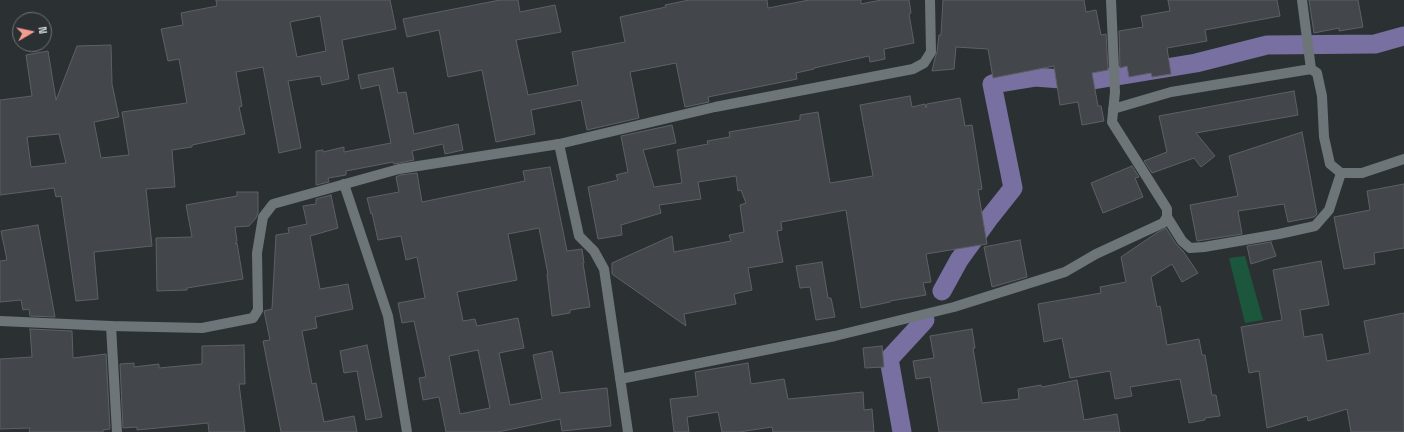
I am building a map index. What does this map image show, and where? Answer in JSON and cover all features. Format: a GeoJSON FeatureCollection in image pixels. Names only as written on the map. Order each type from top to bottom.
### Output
{"type":"FeatureCollection","features":[{"type":"Feature","properties":{"kind":"street"},"geometry":{"type":"LineString","coordinates":[[0,321],[202,328],[253,318],[258,310],[257,253],[263,217],[273,204],[399,169],[558,144],[715,107],[913,69],[924,63],[931,52],[930,0]]}},
{"type":"Feature","properties":{"kind":"street"},"geometry":{"type":"LineString","coordinates":[[1111,0],[1115,92],[1112,122],[1166,209],[1167,217],[1182,241],[1190,248],[1279,234],[1315,226],[1329,210],[1341,174]]}},
{"type":"Feature","properties":{"kind":"street"},"geometry":{"type":"LineString","coordinates":[[1302,0],[1311,65],[1317,73],[1322,96],[1324,137],[1330,164],[1341,174],[1362,173],[1404,159]]}},
{"type":"Feature","properties":{"kind":"street"},"geometry":{"type":"LineString","coordinates":[[1113,109],[1172,92],[1311,65]]}},
{"type":"Feature","properties":{"kind":"street"},"geometry":{"type":"LineString","coordinates":[[558,144],[579,236],[594,251],[604,270],[628,432]]}},
{"type":"Feature","properties":{"kind":"street"},"geometry":{"type":"LineString","coordinates":[[344,184],[388,316],[407,432]]}},
{"type":"Feature","properties":{"kind":"street"},"geometry":{"type":"LineString","coordinates":[[620,379],[835,336],[954,307],[1065,272],[1096,254],[1163,223],[1167,217]]}},
{"type":"Feature","properties":{"kind":"street"},"geometry":{"type":"LineString","coordinates":[[111,326],[117,432]]}},
{"type":"Feature","properties":{"kind":"green space"},"geometry":{"type":"Polygon","coordinates":[[[1245,256],[1263,320],[1245,323],[1229,258],[1245,256]]]}},
{"type":"Feature","properties":{"kind":"building"},"geometry":{"type":"Polygon","coordinates":[[[216,0],[390,0],[396,29],[342,40],[349,79],[322,85],[320,76],[288,81],[301,148],[279,153],[263,67],[236,72],[242,106],[239,107],[245,134],[192,145],[192,147],[172,150],[175,187],[146,189],[152,246],[94,252],[98,299],[76,301],[61,196],[56,197],[54,188],[0,195],[0,100],[32,96],[26,55],[48,52],[56,100],[77,46],[111,45],[112,84],[119,117],[94,122],[101,158],[129,155],[122,112],[187,103],[179,59],[168,61],[161,29],[183,25],[181,13],[217,6],[216,0]],[[320,16],[290,22],[297,57],[326,51],[320,16]],[[59,134],[27,137],[31,167],[66,163],[59,134]]]}},
{"type":"Feature","properties":{"kind":"building"},"geometry":{"type":"Polygon","coordinates":[[[500,0],[518,0],[520,12],[555,5],[561,32],[516,40],[528,95],[578,85],[572,52],[625,42],[620,17],[666,7],[665,5],[689,0],[767,0],[768,8],[809,0],[861,0],[861,4],[881,0],[909,0],[911,13],[909,14],[914,43],[884,49],[885,59],[870,62],[869,56],[814,68],[796,73],[797,79],[708,97],[709,102],[685,107],[676,63],[630,72],[639,118],[587,130],[581,100],[531,110],[535,134],[496,142],[482,70],[448,77],[439,30],[407,37],[403,19],[500,0]]]}},
{"type":"Feature","properties":{"kind":"building"},"geometry":{"type":"Polygon","coordinates":[[[943,0],[1084,0],[1086,12],[1096,10],[1101,35],[1106,34],[1108,70],[1092,73],[1098,106],[1101,106],[1104,121],[1082,125],[1078,102],[1060,105],[1054,66],[993,78],[988,49],[956,47],[954,69],[932,71],[937,52],[939,35],[941,35],[943,0]]]}},
{"type":"Feature","properties":{"kind":"building"},"geometry":{"type":"Polygon","coordinates":[[[1168,0],[1277,0],[1280,16],[1205,30],[1207,41],[1167,48],[1171,74],[1152,77],[1151,73],[1129,77],[1127,66],[1120,68],[1119,31],[1143,27],[1141,16],[1170,11],[1168,0]]]}},
{"type":"Feature","properties":{"kind":"building"},"geometry":{"type":"Polygon","coordinates":[[[1309,0],[1358,0],[1363,27],[1339,31],[1339,28],[1314,33],[1309,0]]]}},
{"type":"Feature","properties":{"kind":"building"},"geometry":{"type":"Polygon","coordinates":[[[393,68],[398,93],[406,92],[414,134],[458,124],[463,150],[445,154],[443,144],[412,151],[414,160],[394,164],[393,162],[346,171],[346,175],[328,178],[329,182],[316,185],[316,151],[323,150],[323,152],[344,147],[344,152],[391,143],[379,85],[361,89],[358,75],[393,68]]]}},
{"type":"Feature","properties":{"kind":"building"},"geometry":{"type":"Polygon","coordinates":[[[1294,91],[1298,115],[1196,133],[1215,156],[1201,167],[1194,158],[1152,173],[1144,161],[1167,152],[1159,116],[1294,91]]]}},
{"type":"Feature","properties":{"kind":"building"},"geometry":{"type":"Polygon","coordinates":[[[910,96],[912,107],[925,104],[926,108],[927,104],[960,98],[965,126],[972,125],[982,189],[978,190],[987,244],[926,254],[931,282],[923,283],[926,295],[861,308],[846,210],[781,222],[782,230],[777,231],[783,262],[748,268],[752,290],[734,294],[736,304],[684,314],[686,326],[612,274],[612,263],[672,236],[674,252],[731,241],[729,235],[744,232],[740,205],[746,203],[741,190],[738,191],[736,176],[698,182],[701,199],[659,205],[661,213],[621,225],[622,235],[598,239],[588,187],[618,180],[616,175],[628,172],[621,136],[672,125],[676,143],[643,150],[654,187],[682,183],[677,150],[708,144],[707,141],[730,137],[729,132],[800,120],[800,115],[818,112],[830,183],[873,176],[860,105],[910,96]]]}},
{"type":"Feature","properties":{"kind":"building"},"geometry":{"type":"Polygon","coordinates":[[[1302,132],[1317,214],[1314,217],[1288,222],[1284,204],[1238,211],[1242,234],[1197,241],[1190,205],[1238,196],[1229,156],[1302,132]]]}},
{"type":"Feature","properties":{"kind":"building"},"geometry":{"type":"Polygon","coordinates":[[[1132,166],[1139,177],[1135,178],[1143,197],[1103,213],[1091,183],[1132,166]]]}},
{"type":"Feature","properties":{"kind":"building"},"geometry":{"type":"Polygon","coordinates":[[[550,167],[567,251],[582,249],[590,307],[570,310],[570,313],[552,316],[548,274],[539,228],[508,234],[517,280],[457,292],[463,321],[475,319],[477,326],[518,318],[524,348],[499,353],[510,405],[542,399],[533,355],[552,351],[560,393],[607,388],[611,426],[562,431],[560,419],[498,432],[446,432],[439,397],[423,400],[419,378],[426,377],[414,321],[402,323],[398,303],[425,298],[417,257],[406,260],[401,236],[378,240],[367,198],[399,192],[396,177],[400,175],[417,173],[422,202],[525,181],[523,171],[550,167]],[[478,350],[449,356],[460,414],[490,408],[478,350]]]}},
{"type":"Feature","properties":{"kind":"building"},"geometry":{"type":"Polygon","coordinates":[[[1404,184],[1404,248],[1374,253],[1375,264],[1344,269],[1334,217],[1370,210],[1367,191],[1404,184]]]}},
{"type":"Feature","properties":{"kind":"building"},"geometry":{"type":"Polygon","coordinates":[[[237,192],[258,192],[258,213],[256,218],[249,226],[235,227],[237,241],[235,244],[237,243],[243,279],[187,288],[187,290],[157,291],[156,238],[192,237],[186,205],[237,196],[237,192]]]}},
{"type":"Feature","properties":{"kind":"building"},"geometry":{"type":"Polygon","coordinates":[[[331,195],[338,228],[310,236],[320,289],[348,284],[353,309],[315,317],[317,328],[302,331],[312,384],[316,383],[324,422],[354,416],[357,432],[281,432],[263,341],[270,340],[264,311],[272,309],[276,235],[289,233],[288,228],[307,224],[303,206],[316,204],[316,199],[331,195]]]}},
{"type":"Feature","properties":{"kind":"building"},"geometry":{"type":"Polygon","coordinates":[[[38,225],[55,317],[30,316],[29,309],[23,310],[21,300],[0,302],[0,261],[7,260],[1,231],[38,225]]]}},
{"type":"Feature","properties":{"kind":"building"},"geometry":{"type":"Polygon","coordinates":[[[1166,228],[1198,273],[1182,282],[1172,264],[1151,277],[1157,307],[1160,306],[1167,345],[1199,339],[1202,355],[1205,355],[1212,395],[1216,395],[1220,416],[1205,418],[1205,420],[1189,423],[1180,379],[1130,387],[1132,396],[1115,399],[1110,371],[1070,378],[1062,338],[1044,342],[1038,304],[1101,293],[1100,287],[1126,282],[1121,257],[1166,228]]]}},
{"type":"Feature","properties":{"kind":"building"},"geometry":{"type":"Polygon","coordinates":[[[1020,240],[1027,277],[992,287],[984,247],[1020,240]]]}},
{"type":"Feature","properties":{"kind":"building"},"geometry":{"type":"Polygon","coordinates":[[[1271,242],[1276,256],[1251,264],[1247,246],[1271,242]]]}},
{"type":"Feature","properties":{"kind":"building"},"geometry":{"type":"Polygon","coordinates":[[[1321,261],[1329,305],[1300,310],[1304,337],[1322,334],[1327,361],[1370,353],[1364,321],[1404,313],[1404,432],[1351,432],[1347,409],[1308,421],[1307,416],[1267,428],[1259,371],[1249,373],[1241,327],[1282,320],[1273,270],[1321,261]]]}},
{"type":"Feature","properties":{"kind":"building"},"geometry":{"type":"Polygon","coordinates":[[[822,262],[828,298],[831,298],[835,317],[816,320],[810,287],[800,288],[796,266],[822,262]]]}},
{"type":"Feature","properties":{"kind":"building"},"geometry":{"type":"Polygon","coordinates":[[[30,329],[72,331],[73,358],[106,354],[110,429],[103,430],[103,432],[29,432],[30,428],[0,429],[0,359],[32,357],[30,329]]]}},
{"type":"Feature","properties":{"kind":"building"},"geometry":{"type":"Polygon","coordinates":[[[972,329],[975,348],[973,348],[982,403],[1019,399],[1018,389],[1041,385],[1042,387],[1077,380],[1084,420],[1117,414],[1120,432],[939,432],[930,377],[916,379],[913,361],[934,358],[930,336],[972,329]]]}},
{"type":"Feature","properties":{"kind":"building"},"geometry":{"type":"Polygon","coordinates":[[[244,345],[245,384],[239,384],[245,432],[209,432],[208,423],[137,430],[137,427],[123,428],[120,364],[134,363],[134,367],[159,364],[159,368],[202,364],[202,346],[244,345]]]}},
{"type":"Feature","properties":{"kind":"building"},"geometry":{"type":"Polygon","coordinates":[[[367,345],[382,417],[366,420],[357,371],[344,373],[340,351],[367,345]]]}},
{"type":"Feature","properties":{"kind":"building"},"geometry":{"type":"Polygon","coordinates":[[[882,346],[884,367],[865,368],[863,348],[882,346]]]}},
{"type":"Feature","properties":{"kind":"building"},"geometry":{"type":"Polygon","coordinates":[[[748,363],[751,384],[784,379],[788,399],[863,392],[864,410],[872,409],[874,432],[773,432],[772,427],[739,432],[722,432],[718,412],[687,417],[689,432],[674,432],[670,399],[698,396],[695,372],[748,363]]]}},
{"type":"Feature","properties":{"kind":"waterway"},"geometry":{"type":"LineString","coordinates":[[942,291],[959,260],[1013,188],[992,84],[1035,77],[1087,81],[1196,63],[1267,45],[1375,44],[1404,36]]}},
{"type":"Feature","properties":{"kind":"waterway"},"geometry":{"type":"LineString","coordinates":[[902,432],[889,359],[925,320]]}}]}
